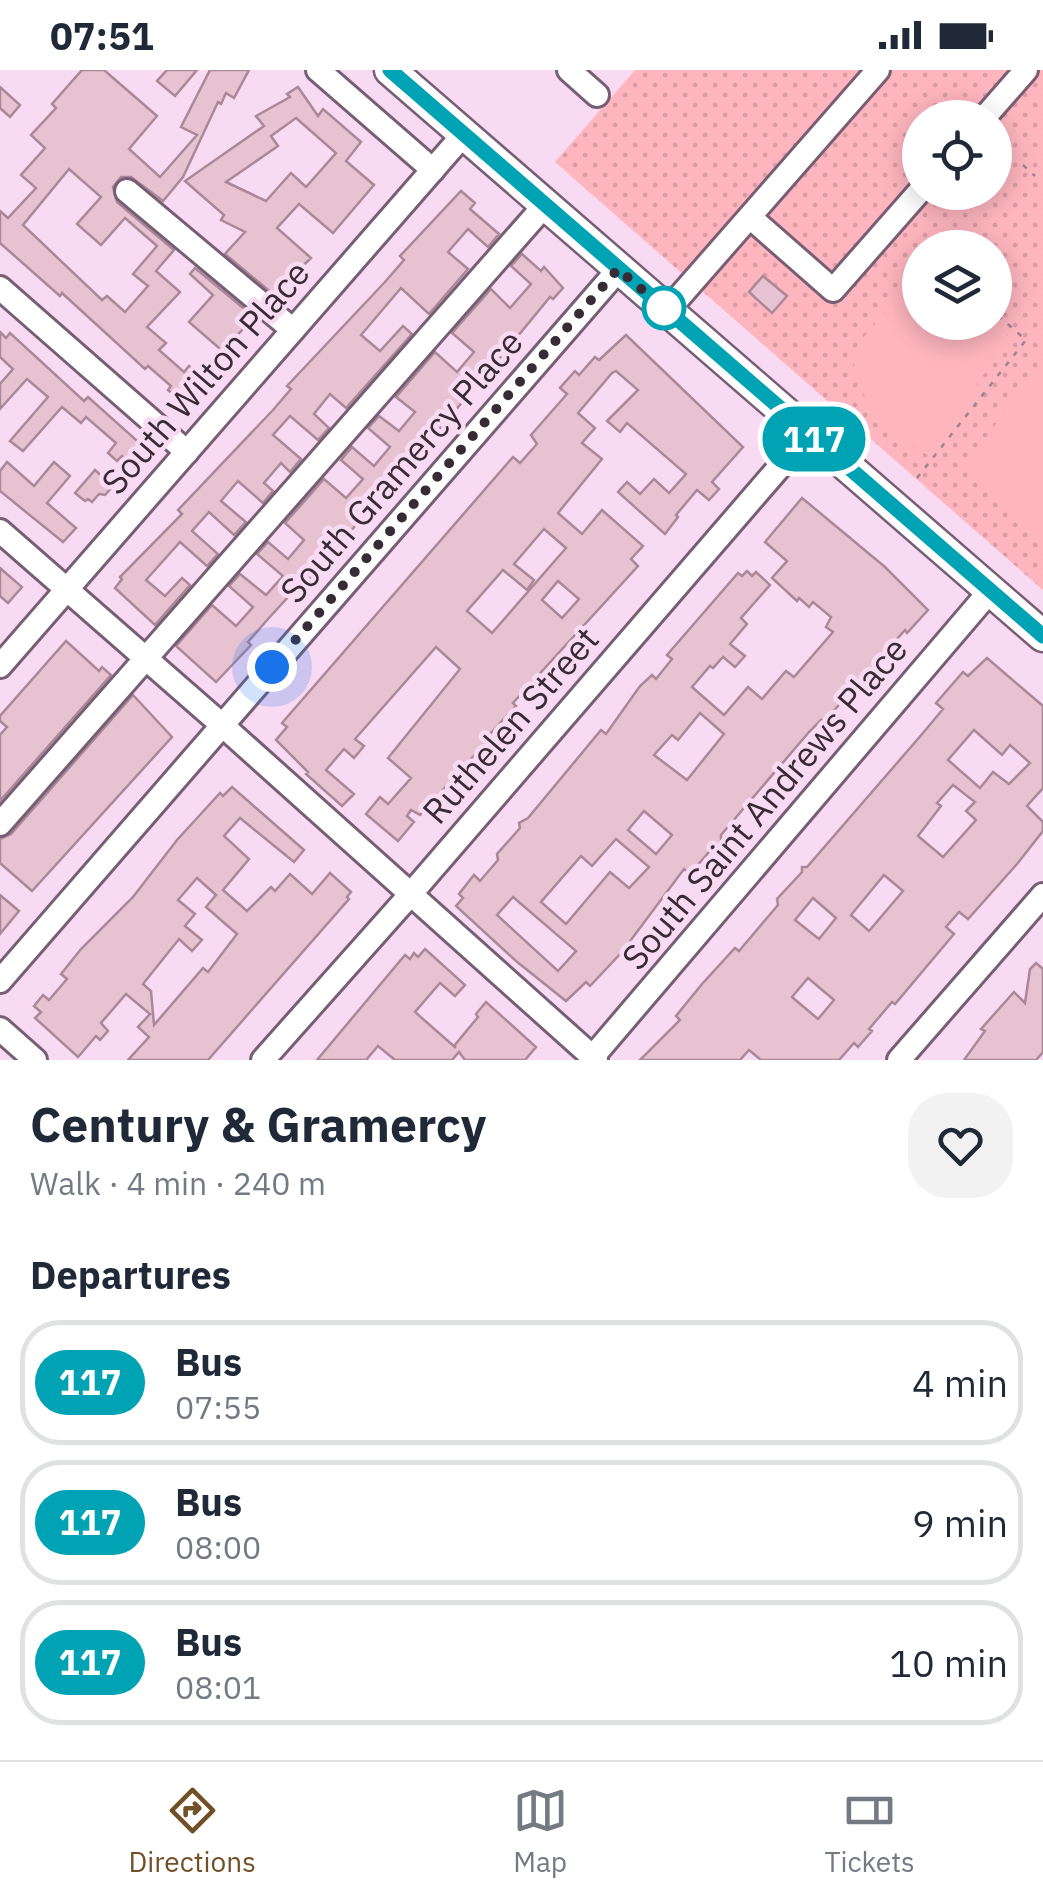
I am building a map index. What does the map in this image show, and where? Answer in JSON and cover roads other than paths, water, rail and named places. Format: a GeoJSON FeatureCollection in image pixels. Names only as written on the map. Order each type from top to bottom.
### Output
{"type":"FeatureCollection","features":[{"type":"Feature","properties":{"kind":"main road"},"geometry":{"type":"LineString","coordinates":[[390,70],[1043,636]]}},
{"type":"Feature","properties":{"kind":"street"},"geometry":{"type":"LineString","coordinates":[[318,70],[433,170]]}},
{"type":"Feature","properties":{"kind":"street"},"geometry":{"type":"LineString","coordinates":[[569,70],[597,95]]}},
{"type":"Feature","properties":{"kind":"street"},"geometry":{"type":"LineString","coordinates":[[667,311],[878,70]]}},
{"type":"Feature","properties":{"kind":"street"},"geometry":{"type":"LineString","coordinates":[[1000,100],[1026,70]]}},
{"type":"Feature","properties":{"kind":"street","name":"South Wilton Place"},"geometry":{"type":"LineString","coordinates":[[0,666],[464,134]]}},
{"type":"Feature","properties":{"kind":"street"},"geometry":{"type":"LineString","coordinates":[[127,191],[293,330]]}},
{"type":"Feature","properties":{"kind":"street"},"geometry":{"type":"LineString","coordinates":[[0,824],[545,204]]}},
{"type":"Feature","properties":{"kind":"street"},"geometry":{"type":"LineString","coordinates":[[750,217],[833,290],[903,210]]}},
{"type":"Feature","properties":{"kind":"street","name":"South Gramercy Place"},"geometry":{"type":"LineString","coordinates":[[0,980],[618,269]]}},
{"type":"Feature","properties":{"kind":"street"},"geometry":{"type":"LineString","coordinates":[[0,288],[187,452]]}},
{"type":"Feature","properties":{"kind":"street","name":"Ruthelen Street"},"geometry":{"type":"LineString","coordinates":[[263,1060],[808,434]]}},
{"type":"Feature","properties":{"kind":"street"},"geometry":{"type":"LineString","coordinates":[[0,531],[593,1059]]}},
{"type":"Feature","properties":{"kind":"street","name":"South Saint Andrews Place"},"geometry":{"type":"LineString","coordinates":[[593,1059],[990,591]]}},
{"type":"Feature","properties":{"kind":"street"},"geometry":{"type":"LineString","coordinates":[[899,1060],[1043,895]]}},
{"type":"Feature","properties":{"kind":"street"},"geometry":{"type":"LineString","coordinates":[[0,1030],[35,1060]]}}]}
